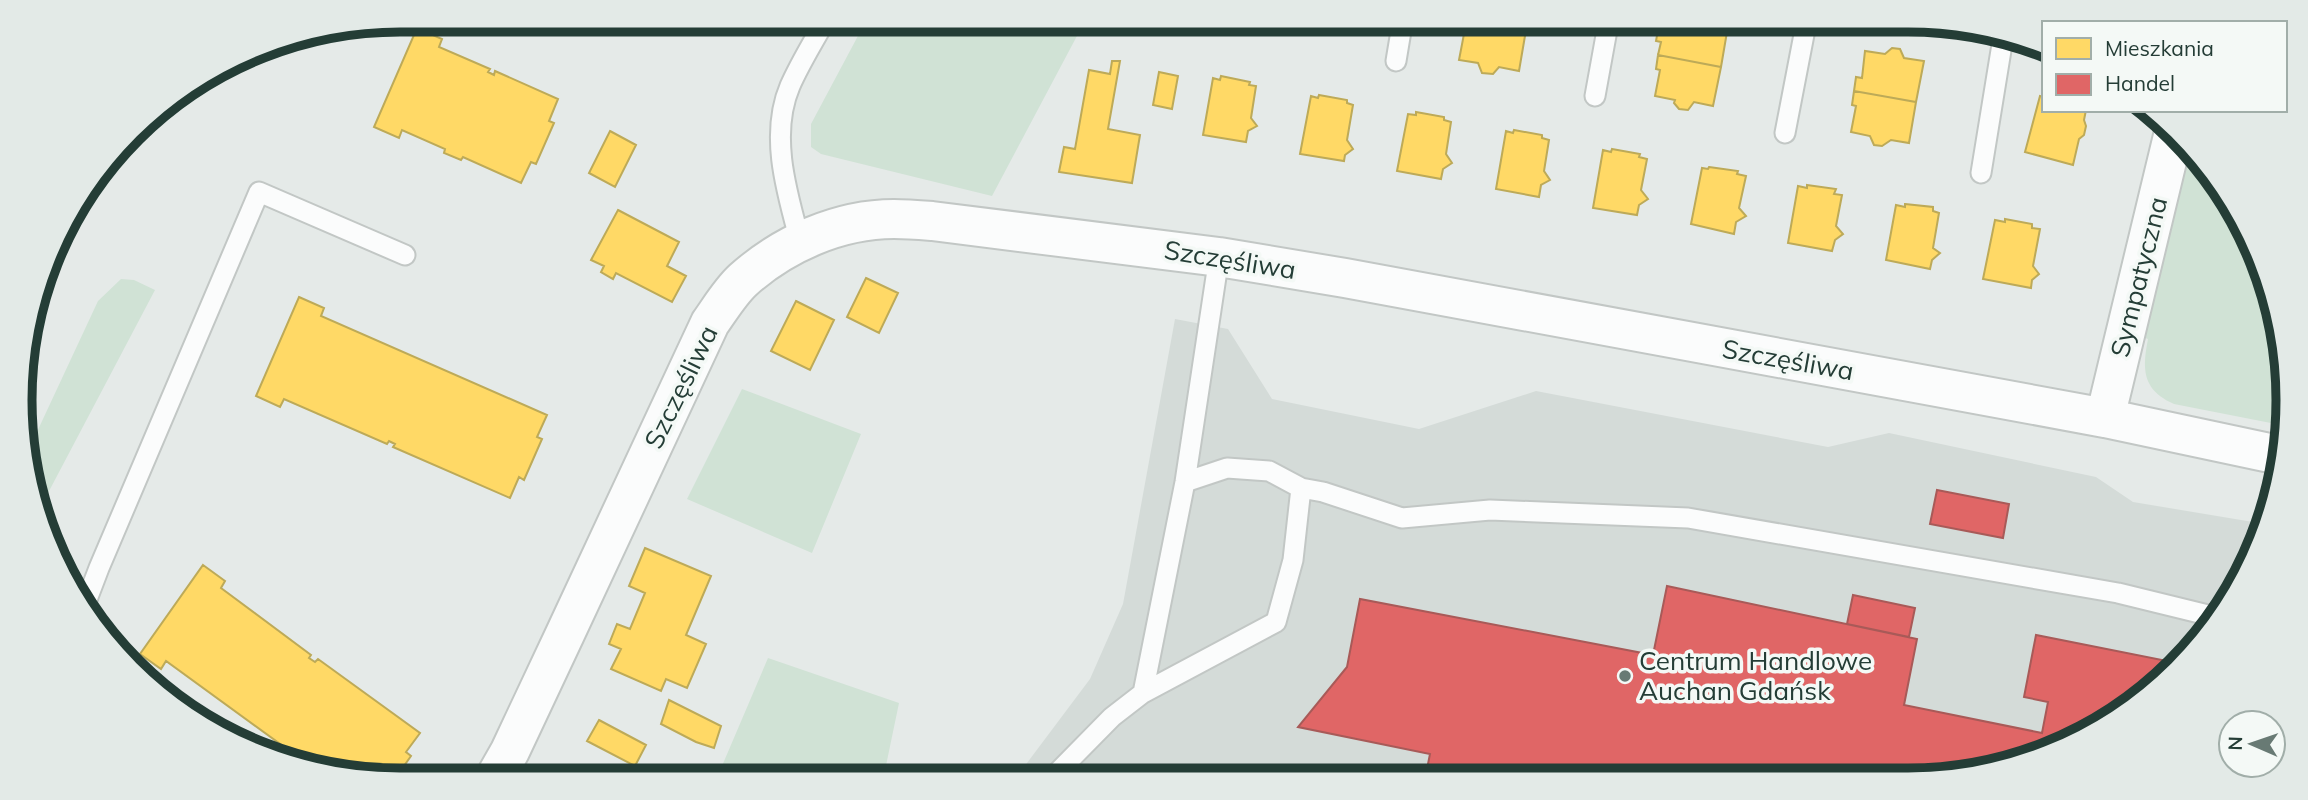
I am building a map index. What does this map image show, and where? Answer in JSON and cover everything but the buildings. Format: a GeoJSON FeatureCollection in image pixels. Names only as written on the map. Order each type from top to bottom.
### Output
{"type":"FeatureCollection","features":[{"type":"Feature","properties":{"kind":"street","name":"Sympatyczna"},"geometry":{"type":"LineString","coordinates":[[2105,418],[2172,142]]}},
{"type":"Feature","properties":{"kind":"street","name":"Szczęśliwa"},"geometry":{"type":"LineString","coordinates":[[510,765],[710,323],[741,282],[780,252],[800,241],[860,222],[894,219],[958,224],[1219,257],[1359,280],[2105,418],[2272,454]]}},
{"type":"Feature","properties":{"kind":"lane"},"geometry":{"type":"LineString","coordinates":[[800,241],[783,169],[781,120],[789,88],[819,32]]}},
{"type":"Feature","properties":{"kind":"lane"},"geometry":{"type":"LineString","coordinates":[[1396,61],[1402,32]]}},
{"type":"Feature","properties":{"kind":"lane"},"geometry":{"type":"LineString","coordinates":[[1595,96],[1607,32]]}},
{"type":"Feature","properties":{"kind":"lane"},"geometry":{"type":"LineString","coordinates":[[1785,132],[1804,32]]}},
{"type":"Feature","properties":{"kind":"lane"},"geometry":{"type":"LineString","coordinates":[[1981,173],[2002,44]]}},
{"type":"Feature","properties":{"kind":"lane"},"geometry":{"type":"LineString","coordinates":[[88,596],[259,192],[405,255]]}},
{"type":"Feature","properties":{"kind":"lane"},"geometry":{"type":"LineString","coordinates":[[1143,693],[1185,482],[1219,257]]}},
{"type":"Feature","properties":{"kind":"lane"},"geometry":{"type":"LineString","coordinates":[[1185,482],[1227,468],[1269,471],[1301,488],[1323,492],[1402,518],[1490,510],[1688,518],[2118,593],[2207,615]]}},
{"type":"Feature","properties":{"kind":"lane"},"geometry":{"type":"LineString","coordinates":[[1062,768],[1112,717],[1143,693],[1276,622],[1293,560],[1301,488]]}},
{"type":"Feature","properties":{"kind":"shaded area"},"geometry":{"type":"Polygon","coordinates":[[[1175,319],[1228,329],[1272,399],[1419,429],[1536,391],[1828,447],[1889,433],[2096,477],[2133,502],[2255,522],[2238,563],[2214,605],[2169,661],[2132,692],[2092,719],[2026,749],[1980,761],[1932,768],[1023,768],[1090,679],[1123,604],[1175,319]]]}},
{"type":"Feature","properties":{"kind":"green space"},"geometry":{"type":"Polygon","coordinates":[[[860,32],[1079,32],[992,196],[821,154],[811,147],[811,124],[860,32]]]}},
{"type":"Feature","properties":{"kind":"green space"},"geometry":{"type":"Polygon","coordinates":[[[2184,155],[2227,216],[2257,282],[2273,352],[2276,424],[2174,404],[2163,398],[2147,378],[2145,360],[2148,339],[2137,335],[2184,155]]]}},
{"type":"Feature","properties":{"kind":"green space"},"geometry":{"type":"Polygon","coordinates":[[[121,279],[134,280],[155,290],[45,499],[34,439],[98,301],[121,279]]]}},
{"type":"Feature","properties":{"kind":"green space"},"geometry":{"type":"Polygon","coordinates":[[[742,389],[861,434],[812,553],[687,499],[742,389]]]}},
{"type":"Feature","properties":{"kind":"green space"},"geometry":{"type":"Polygon","coordinates":[[[768,658],[899,703],[885,768],[721,768],[768,658]]]}},
{"type":"Feature","properties":{"kind":"place","name":"Centrum Handlowe Auchan Gdańsk"},"geometry":{"type":"Point","coordinates":[1625,676]}}]}
